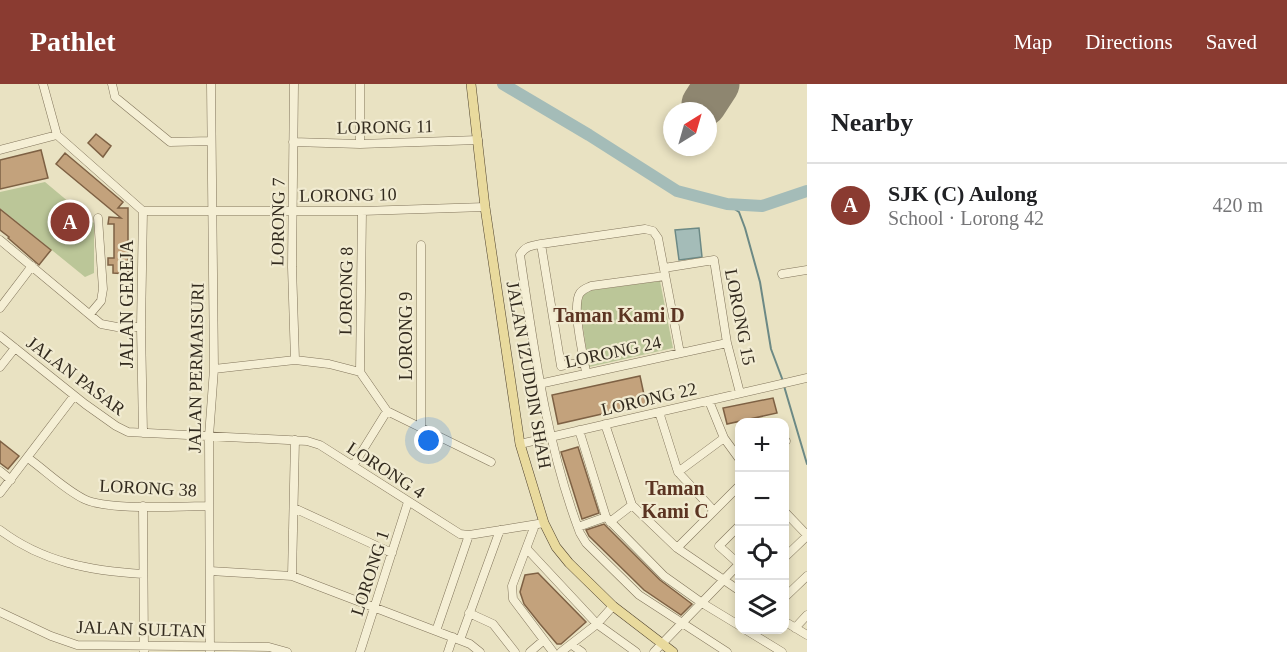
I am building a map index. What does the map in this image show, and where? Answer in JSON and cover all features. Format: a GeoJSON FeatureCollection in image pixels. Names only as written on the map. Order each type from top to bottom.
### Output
{"type":"FeatureCollection","features":[{"type":"Feature","properties":{"kind":"main road","name":"JALAN IZUDDIN SHAH"},"geometry":{"type":"LineString","coordinates":[[471,84],[484,207],[520,444],[539,524],[569,563],[613,606],[673,652]]}},
{"type":"Feature","properties":{"kind":"street"},"geometry":{"type":"LineString","coordinates":[[43,84],[57,135],[143,211]]}},
{"type":"Feature","properties":{"kind":"street"},"geometry":{"type":"LineString","coordinates":[[112,84],[115,98],[170,142],[211,141]]}},
{"type":"Feature","properties":{"kind":"street","name":"JALAN PERMAISURI"},"geometry":{"type":"LineString","coordinates":[[210,649],[209,436],[214,369],[211,84]]}},
{"type":"Feature","properties":{"kind":"street","name":"LORONG 7"},"geometry":{"type":"LineString","coordinates":[[294,84],[292,267],[295,360]]}},
{"type":"Feature","properties":{"kind":"street"},"geometry":{"type":"LineString","coordinates":[[360,84],[360,144]]}},
{"type":"Feature","properties":{"kind":"street"},"geometry":{"type":"LineString","coordinates":[[0,150],[57,135]]}},
{"type":"Feature","properties":{"kind":"street","name":"LORONG 11"},"geometry":{"type":"LineString","coordinates":[[293,142],[360,144],[478,140]]}},
{"type":"Feature","properties":{"kind":"street","name":"LORONG 10"},"geometry":{"type":"LineString","coordinates":[[143,211],[362,211],[484,207]]}},
{"type":"Feature","properties":{"kind":"street","name":"JALAN GEREJA"},"geometry":{"type":"LineString","coordinates":[[143,211],[141,327],[143,433]]}},
{"type":"Feature","properties":{"kind":"street","name":"LORONG 8"},"geometry":{"type":"LineString","coordinates":[[360,372],[362,211]]}},
{"type":"Feature","properties":{"kind":"street"},"geometry":{"type":"LineString","coordinates":[[90,314],[100,301],[103,289],[98,218]]}},
{"type":"Feature","properties":{"kind":"street"},"geometry":{"type":"LineString","coordinates":[[680,353],[658,238],[653,231],[645,229],[527,246],[523,249],[520,255],[539,384],[550,437],[578,527],[586,543],[639,595],[727,652]]}},
{"type":"Feature","properties":{"kind":"street"},"geometry":{"type":"LineString","coordinates":[[0,240],[101,324],[141,327]]}},
{"type":"Feature","properties":{"kind":"street"},"geometry":{"type":"LineString","coordinates":[[540,244],[561,366],[584,362]]}},
{"type":"Feature","properties":{"kind":"street","name":"LORONG 9"},"geometry":{"type":"LineString","coordinates":[[421,428],[422,245]]}},
{"type":"Feature","properties":{"kind":"street","name":"LORONG 15"},"geometry":{"type":"LineString","coordinates":[[665,272],[714,260],[727,343],[740,393]]}},
{"type":"Feature","properties":{"kind":"street"},"geometry":{"type":"LineString","coordinates":[[0,308],[32,267]]}},
{"type":"Feature","properties":{"kind":"street"},"geometry":{"type":"LineString","coordinates":[[782,274],[807,270]]}},
{"type":"Feature","properties":{"kind":"street"},"geometry":{"type":"LineString","coordinates":[[586,374],[577,311],[577,300],[580,293],[584,288],[591,286],[665,272]]}},
{"type":"Feature","properties":{"kind":"street","name":"JALAN PASAR"},"geometry":{"type":"LineString","coordinates":[[0,336],[74,396],[128,432],[209,436]]}},
{"type":"Feature","properties":{"kind":"street","name":"LORONG 24"},"geometry":{"type":"LineString","coordinates":[[539,384],[727,343]]}},
{"type":"Feature","properties":{"kind":"street"},"geometry":{"type":"LineString","coordinates":[[0,367],[15,348]]}},
{"type":"Feature","properties":{"kind":"street"},"geometry":{"type":"LineString","coordinates":[[214,369],[295,360],[328,364],[360,372],[387,411],[491,462]]}},
{"type":"Feature","properties":{"kind":"street","name":"LORONG 22"},"geometry":{"type":"LineString","coordinates":[[520,444],[807,378]]}},
{"type":"Feature","properties":{"kind":"street"},"geometry":{"type":"LineString","coordinates":[[0,493],[74,396]]}},
{"type":"Feature","properties":{"kind":"street"},"geometry":{"type":"LineString","coordinates":[[709,401],[724,438],[735,451]]}},
{"type":"Feature","properties":{"kind":"street"},"geometry":{"type":"LineString","coordinates":[[353,466],[387,411]]}},
{"type":"Feature","properties":{"kind":"street"},"geometry":{"type":"LineString","coordinates":[[660,412],[678,472],[714,511]]}},
{"type":"Feature","properties":{"kind":"street"},"geometry":{"type":"LineString","coordinates":[[606,424],[632,506],[677,548],[735,588]]}},
{"type":"Feature","properties":{"kind":"street"},"geometry":{"type":"LineString","coordinates":[[579,430],[608,519],[664,576],[735,623]]}},
{"type":"Feature","properties":{"kind":"street","name":"LORONG 4"},"geometry":{"type":"LineString","coordinates":[[209,436],[295,440],[320,446],[455,532],[469,536]]}},
{"type":"Feature","properties":{"kind":"street"},"geometry":{"type":"LineString","coordinates":[[678,472],[724,438]]}},
{"type":"Feature","properties":{"kind":"street"},"geometry":{"type":"LineString","coordinates":[[292,576],[295,440]]}},
{"type":"Feature","properties":{"kind":"street","name":"LORONG 38"},"geometry":{"type":"LineString","coordinates":[[28,458],[84,499],[112,505],[209,506]]}},
{"type":"Feature","properties":{"kind":"street"},"geometry":{"type":"LineString","coordinates":[[0,471],[11,480]]}},
{"type":"Feature","properties":{"kind":"street"},"geometry":{"type":"LineString","coordinates":[[677,548],[735,490]]}},
{"type":"Feature","properties":{"kind":"street","name":"LORONG 1"},"geometry":{"type":"LineString","coordinates":[[360,652],[408,502]]}},
{"type":"Feature","properties":{"kind":"street"},"geometry":{"type":"LineString","coordinates":[[143,506],[144,649]]}},
{"type":"Feature","properties":{"kind":"street"},"geometry":{"type":"LineString","coordinates":[[578,527],[608,519],[632,506]]}},
{"type":"Feature","properties":{"kind":"street"},"geometry":{"type":"LineString","coordinates":[[294,508],[392,553]]}},
{"type":"Feature","properties":{"kind":"street"},"geometry":{"type":"LineString","coordinates":[[789,517],[807,535],[789,553]]}},
{"type":"Feature","properties":{"kind":"street"},"geometry":{"type":"LineString","coordinates":[[436,631],[469,536],[539,524]]}},
{"type":"Feature","properties":{"kind":"street"},"geometry":{"type":"LineString","coordinates":[[539,524],[511,593],[513,599],[553,652]]}},
{"type":"Feature","properties":{"kind":"street"},"geometry":{"type":"LineString","coordinates":[[0,530],[37,551],[74,565],[95,570],[143,574]]}},
{"type":"Feature","properties":{"kind":"street"},"geometry":{"type":"LineString","coordinates":[[448,652],[469,613],[500,530]]}},
{"type":"Feature","properties":{"kind":"street"},"geometry":{"type":"LineString","coordinates":[[735,530],[719,546],[735,560]]}},
{"type":"Feature","properties":{"kind":"street"},"geometry":{"type":"LineString","coordinates":[[527,549],[597,624],[636,652]]}},
{"type":"Feature","properties":{"kind":"street"},"geometry":{"type":"LineString","coordinates":[[654,652],[735,568]]}},
{"type":"Feature","properties":{"kind":"street"},"geometry":{"type":"LineString","coordinates":[[210,571],[292,576],[456,638],[474,646],[480,652]]}},
{"type":"Feature","properties":{"kind":"street"},"geometry":{"type":"LineString","coordinates":[[789,593],[807,576]]}},
{"type":"Feature","properties":{"kind":"street"},"geometry":{"type":"LineString","coordinates":[[561,652],[597,624],[613,606]]}},
{"type":"Feature","properties":{"kind":"street"},"geometry":{"type":"LineString","coordinates":[[469,613],[493,624],[515,652]]}},
{"type":"Feature","properties":{"kind":"street","name":"JALAN SULTAN"},"geometry":{"type":"LineString","coordinates":[[1,614],[77,645],[144,649],[268,647],[287,652]]}},
{"type":"Feature","properties":{"kind":"street"},"geometry":{"type":"LineString","coordinates":[[795,628],[807,615]]}},
{"type":"Feature","properties":{"kind":"street"},"geometry":{"type":"LineString","coordinates":[[789,624],[807,635]]}},
{"type":"Feature","properties":{"kind":"street"},"geometry":{"type":"LineString","coordinates":[[753,634],[782,652]]}},
{"type":"Feature","properties":{"kind":"street"},"geometry":{"type":"LineString","coordinates":[[530,652],[544,640]]}},
{"type":"Feature","properties":{"kind":"street"},"geometry":{"type":"LineString","coordinates":[[572,645],[582,652]]}},
{"type":"Feature","properties":{"kind":"green space"},"geometry":{"type":"Polygon","coordinates":[[[45,182],[94,223],[94,273],[85,277],[0,208],[0,192],[45,182]]]}},
{"type":"Feature","properties":{"kind":"green space"},"geometry":{"type":"Polygon","coordinates":[[[660,281],[673,348],[589,367],[579,301],[587,291],[660,281]]]}},
{"type":"Feature","properties":{"kind":"water"},"geometry":{"type":"Polygon","coordinates":[[[699,228],[702,257],[679,260],[675,230],[699,228]]]}},
{"type":"Feature","properties":{"kind":"building"},"geometry":{"type":"Polygon","coordinates":[[[96,134],[111,146],[103,157],[88,143],[96,134]]]}},
{"type":"Feature","properties":{"kind":"building"},"geometry":{"type":"Polygon","coordinates":[[[41,150],[48,178],[0,189],[0,160],[41,150]]]}},
{"type":"Feature","properties":{"kind":"building"},"geometry":{"type":"Polygon","coordinates":[[[65,153],[123,202],[118,208],[128,208],[128,274],[113,273],[113,265],[108,265],[108,258],[114,258],[114,224],[108,224],[109,217],[121,218],[56,164],[65,153]]]}},
{"type":"Feature","properties":{"kind":"building"},"geometry":{"type":"Polygon","coordinates":[[[0,209],[51,250],[39,265],[0,230],[0,209]]]}},
{"type":"Feature","properties":{"kind":"building"},"geometry":{"type":"Polygon","coordinates":[[[640,376],[646,404],[558,424],[552,395],[640,376]]]}},
{"type":"Feature","properties":{"kind":"building"},"geometry":{"type":"Polygon","coordinates":[[[773,398],[777,413],[754,418],[735,418],[735,422],[727,424],[723,408],[773,398]]]}},
{"type":"Feature","properties":{"kind":"building"},"geometry":{"type":"Polygon","coordinates":[[[0,441],[19,456],[8,469],[0,463],[0,441]]]}},
{"type":"Feature","properties":{"kind":"building"},"geometry":{"type":"Polygon","coordinates":[[[578,447],[599,513],[582,519],[561,452],[578,447]]]}},
{"type":"Feature","properties":{"kind":"building"},"geometry":{"type":"Polygon","coordinates":[[[604,524],[660,580],[692,604],[681,615],[644,590],[589,536],[586,530],[604,524]]]}},
{"type":"Feature","properties":{"kind":"building"},"geometry":{"type":"Polygon","coordinates":[[[538,573],[586,622],[561,644],[557,644],[524,604],[520,592],[525,575],[538,573]]]}},
{"type":"Feature","properties":{"kind":"waterway"},"geometry":{"type":"LineString","coordinates":[[503,84],[677,191],[727,204],[762,206],[807,191]]}},
{"type":"Feature","properties":{"kind":"waterway"},"geometry":{"type":"LineString","coordinates":[[727,204],[739,212],[745,228],[760,282],[771,349],[783,381]]}},
{"type":"Feature","properties":{"kind":"waterway"},"geometry":{"type":"LineString","coordinates":[[784,386],[807,464]]}},
{"type":"Feature","properties":{"kind":"runway"},"geometry":{"type":"LineString","coordinates":[[705,102],[717,84]]}},
{"type":"Feature","properties":{"kind":"place","name":"SJK (C) Aulong"},"geometry":{"type":"Point","coordinates":[70,222]}},
{"type":"Feature","properties":{"kind":"district","name":"Taman Kami D"},"geometry":{"type":"Point","coordinates":[619,315]}},
{"type":"Feature","properties":{"kind":"district","name":"Taman Kami C"},"geometry":{"type":"Point","coordinates":[675,500]}}]}
